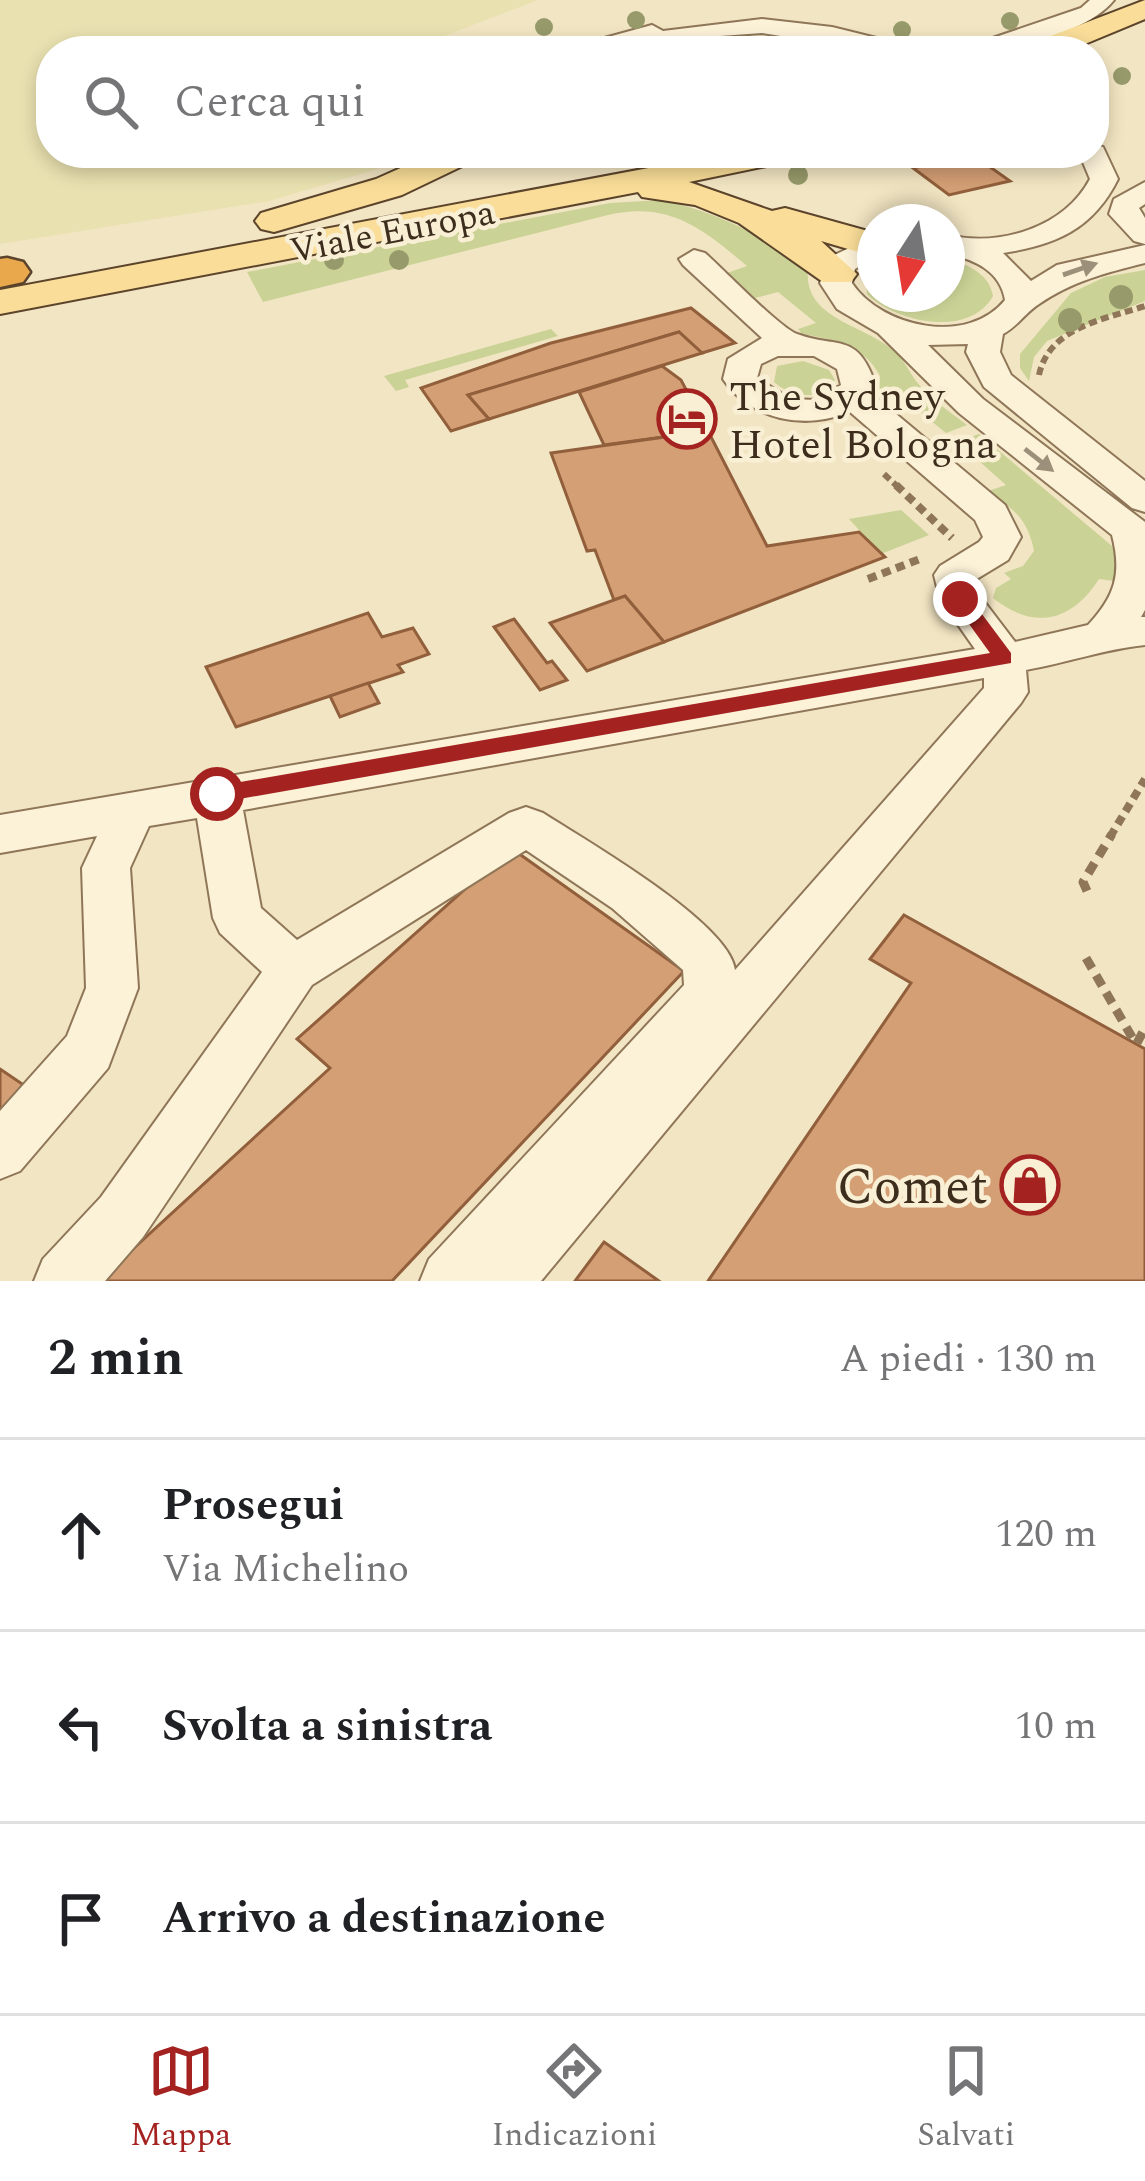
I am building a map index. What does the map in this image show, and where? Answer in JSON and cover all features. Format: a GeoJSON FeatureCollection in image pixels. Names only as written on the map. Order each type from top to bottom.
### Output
{"type":"FeatureCollection","features":[{"type":"Feature","properties":{"kind":"main road"},"geometry":{"type":"LineString","coordinates":[[1077,36],[1145,8]]}},
{"type":"Feature","properties":{"kind":"main road"},"geometry":{"type":"LineString","coordinates":[[1109,52],[1145,38]]}},
{"type":"Feature","properties":{"kind":"main road"},"geometry":{"type":"LineString","coordinates":[[249,243],[430,168]]}},
{"type":"Feature","properties":{"kind":"main road","name":"Viale Europa"},"geometry":{"type":"LineString","coordinates":[[249,243],[609,168]]}},
{"type":"Feature","properties":{"kind":"main road","name":"Viale Europa"},"geometry":{"type":"LineString","coordinates":[[2,280],[698,168]]}},
{"type":"Feature","properties":{"kind":"main road"},"geometry":{"type":"LineString","coordinates":[[765,168],[751,185],[770,209],[814,230],[857,241]]}},
{"type":"Feature","properties":{"kind":"main road"},"geometry":{"type":"LineString","coordinates":[[249,243],[618,192],[671,189],[730,206],[776,229],[837,274]]}},
{"type":"Feature","properties":{"kind":"street"},"geometry":{"type":"LineString","coordinates":[[1024,36],[1098,8],[1102,0]]}},
{"type":"Feature","properties":{"kind":"street"},"geometry":{"type":"LineString","coordinates":[[1047,36],[1066,22]]}},
{"type":"Feature","properties":{"kind":"street"},"geometry":{"type":"LineString","coordinates":[[666,36],[718,27]]}},
{"type":"Feature","properties":{"kind":"street"},"geometry":{"type":"LineString","coordinates":[[637,36],[658,30],[718,27],[839,36]]}},
{"type":"Feature","properties":{"kind":"street"},"geometry":{"type":"LineString","coordinates":[[1070,226],[1085,213],[1105,179],[1106,168]]}},
{"type":"Feature","properties":{"kind":"street"},"geometry":{"type":"LineString","coordinates":[[965,245],[1010,244],[1070,226],[1135,198]]}},
{"type":"Feature","properties":{"kind":"street"},"geometry":{"type":"LineString","coordinates":[[1135,198],[1130,225],[1145,236]]}},
{"type":"Feature","properties":{"kind":"street"},"geometry":{"type":"LineString","coordinates":[[965,250],[1005,268],[1020,287],[1021,301]]}},
{"type":"Feature","properties":{"kind":"street"},"geometry":{"type":"LineString","coordinates":[[857,253],[837,274],[839,293],[847,302],[889,326],[971,406],[1140,524]]}},
{"type":"Feature","properties":{"kind":"street"},"geometry":{"type":"LineString","coordinates":[[889,326],[929,335],[987,330],[1012,316],[1021,301],[1068,272],[1145,254]]}},
{"type":"Feature","properties":{"kind":"street"},"geometry":{"type":"LineString","coordinates":[[694,259],[788,344]]}},
{"type":"Feature","properties":{"kind":"street"},"geometry":{"type":"LineString","coordinates":[[0,834],[1078,646],[1124,633],[1128,609],[1139,588],[1140,524],[996,380],[985,364],[987,330]]}},
{"type":"Feature","properties":{"kind":"street"},"geometry":{"type":"LineString","coordinates":[[788,344],[825,348],[852,364],[859,375],[853,396],[827,409],[790,410],[747,390],[740,369],[745,359],[788,344]]}},
{"type":"Feature","properties":{"kind":"street"},"geometry":{"type":"LineString","coordinates":[[501,1281],[1006,692],[1004,658],[960,599],[954,574],[994,550],[1002,537],[991,514],[853,396]]}},
{"type":"Feature","properties":{"kind":"street"},"geometry":{"type":"LineString","coordinates":[[217,794],[238,918],[294,969]]}},
{"type":"Feature","properties":{"kind":"street"},"geometry":{"type":"LineString","coordinates":[[0,1152],[89,1051],[112,988],[106,868],[134,810]]}},
{"type":"Feature","properties":{"kind":"street"},"geometry":{"type":"LineString","coordinates":[[65,1281],[122,1217],[294,969],[526,826],[630,894],[708,960],[711,992],[451,1281]]}},
{"type":"Feature","properties":{"kind":"path"},"geometry":{"type":"LineString","coordinates":[[1038,387],[1039,363],[1054,342],[1145,306]]}},
{"type":"Feature","properties":{"kind":"path"},"geometry":{"type":"LineString","coordinates":[[877,468],[959,545],[941,552]]}},
{"type":"Feature","properties":{"kind":"path"},"geometry":{"type":"LineString","coordinates":[[868,579],[922,559]]}},
{"type":"Feature","properties":{"kind":"path"},"geometry":{"type":"LineString","coordinates":[[1087,891],[1082,881],[1145,779]]}},
{"type":"Feature","properties":{"kind":"path"},"geometry":{"type":"LineString","coordinates":[[1086,958],[1136,1044],[1145,1028]]}},
{"type":"Feature","properties":{"kind":"shaded area"},"geometry":{"type":"Polygon","coordinates":[[[0,0],[538,0],[444,36],[36,36],[36,168],[379,168],[269,201],[0,244],[0,0]]]}},
{"type":"Feature","properties":{"kind":"green space"},"geometry":{"type":"Polygon","coordinates":[[[661,200],[738,226],[808,269],[809,286],[825,310],[893,350],[927,394],[967,425],[946,433],[909,403],[888,409],[878,395],[880,376],[866,357],[836,342],[802,334],[798,329],[816,323],[778,292],[755,298],[727,273],[747,266],[699,229],[667,215],[608,215],[263,302],[247,272],[610,203],[661,200]]]}},
{"type":"Feature","properties":{"kind":"green space"},"geometry":{"type":"Polygon","coordinates":[[[965,266],[991,288],[993,296],[967,318],[932,322],[895,312],[965,312],[965,266]]]}},
{"type":"Feature","properties":{"kind":"green space"},"geometry":{"type":"Polygon","coordinates":[[[1145,270],[1145,301],[1047,341],[1034,357],[1029,381],[1020,368],[1020,354],[1071,293],[1105,277],[1145,270]]]}},
{"type":"Feature","properties":{"kind":"green space"},"geometry":{"type":"Polygon","coordinates":[[[551,329],[558,336],[405,380],[409,387],[396,391],[384,376],[551,329]]]}},
{"type":"Feature","properties":{"kind":"green space"},"geometry":{"type":"Polygon","coordinates":[[[803,361],[829,370],[835,380],[832,386],[803,395],[774,382],[777,366],[803,361]]]}},
{"type":"Feature","properties":{"kind":"green space"},"geometry":{"type":"Polygon","coordinates":[[[979,434],[1112,546],[1119,568],[1115,581],[1099,579],[1076,605],[1050,617],[1023,615],[993,598],[996,588],[1011,579],[1004,573],[1023,566],[1034,551],[1018,515],[985,492],[1006,485],[980,462],[990,458],[979,449],[967,452],[956,442],[979,434]]]}},
{"type":"Feature","properties":{"kind":"green space"},"geometry":{"type":"Polygon","coordinates":[[[901,510],[929,535],[881,554],[849,519],[901,510]]]}},
{"type":"Feature","properties":{"kind":"building"},"geometry":{"type":"Polygon","coordinates":[[[913,168],[992,168],[1010,181],[949,195],[913,168]]]}},
{"type":"Feature","properties":{"kind":"building"},"geometry":{"type":"Polygon","coordinates":[[[691,308],[735,343],[702,353],[679,332],[468,395],[489,419],[451,431],[421,388],[551,343],[691,308]]]}},
{"type":"Feature","properties":{"kind":"building"},"geometry":{"type":"Polygon","coordinates":[[[679,332],[702,353],[489,419],[468,395],[679,332]]]}},
{"type":"Feature","properties":{"kind":"building"},"geometry":{"type":"Polygon","coordinates":[[[662,366],[681,380],[708,431],[604,445],[579,392],[662,366]]]}},
{"type":"Feature","properties":{"kind":"building"},"geometry":{"type":"Polygon","coordinates":[[[708,431],[767,546],[859,532],[885,557],[664,642],[625,596],[614,600],[595,550],[587,551],[551,453],[708,431]]]}},
{"type":"Feature","properties":{"kind":"building"},"geometry":{"type":"Polygon","coordinates":[[[625,596],[664,642],[587,671],[550,623],[625,596]]]}},
{"type":"Feature","properties":{"kind":"building"},"geometry":{"type":"Polygon","coordinates":[[[368,613],[382,637],[413,628],[429,654],[398,665],[403,672],[236,727],[206,667],[368,613]]]}},
{"type":"Feature","properties":{"kind":"building"},"geometry":{"type":"Polygon","coordinates":[[[514,619],[547,663],[552,661],[567,680],[540,690],[494,627],[514,619]]]}},
{"type":"Feature","properties":{"kind":"building"},"geometry":{"type":"Polygon","coordinates":[[[368,683],[379,703],[340,717],[330,696],[368,683]]]}},
{"type":"Feature","properties":{"kind":"building"},"geometry":{"type":"Polygon","coordinates":[[[511,848],[684,971],[392,1281],[98,1281],[330,1068],[297,1039],[511,848]]]}},
{"type":"Feature","properties":{"kind":"building"},"geometry":{"type":"Polygon","coordinates":[[[904,915],[1145,1049],[1145,1281],[708,1281],[911,983],[870,959],[904,915]]]}},
{"type":"Feature","properties":{"kind":"building"},"geometry":{"type":"Polygon","coordinates":[[[0,1069],[31,1090],[0,1122],[0,1069]]]}},
{"type":"Feature","properties":{"kind":"building"},"geometry":{"type":"Polygon","coordinates":[[[604,1242],[659,1281],[575,1281],[604,1242]]]}},
{"type":"Feature","properties":{"kind":"place","name":"The Sydney Hotel Bologna"},"geometry":{"type":"Point","coordinates":[687,419]}},
{"type":"Feature","properties":{"kind":"place","name":"Comet"},"geometry":{"type":"Point","coordinates":[1030,1185]}},
{"type":"Feature","properties":{"kind":"route"},"geometry":{"type":"LineString","coordinates":[[217,794],[1004,658],[960,599]]}}]}
